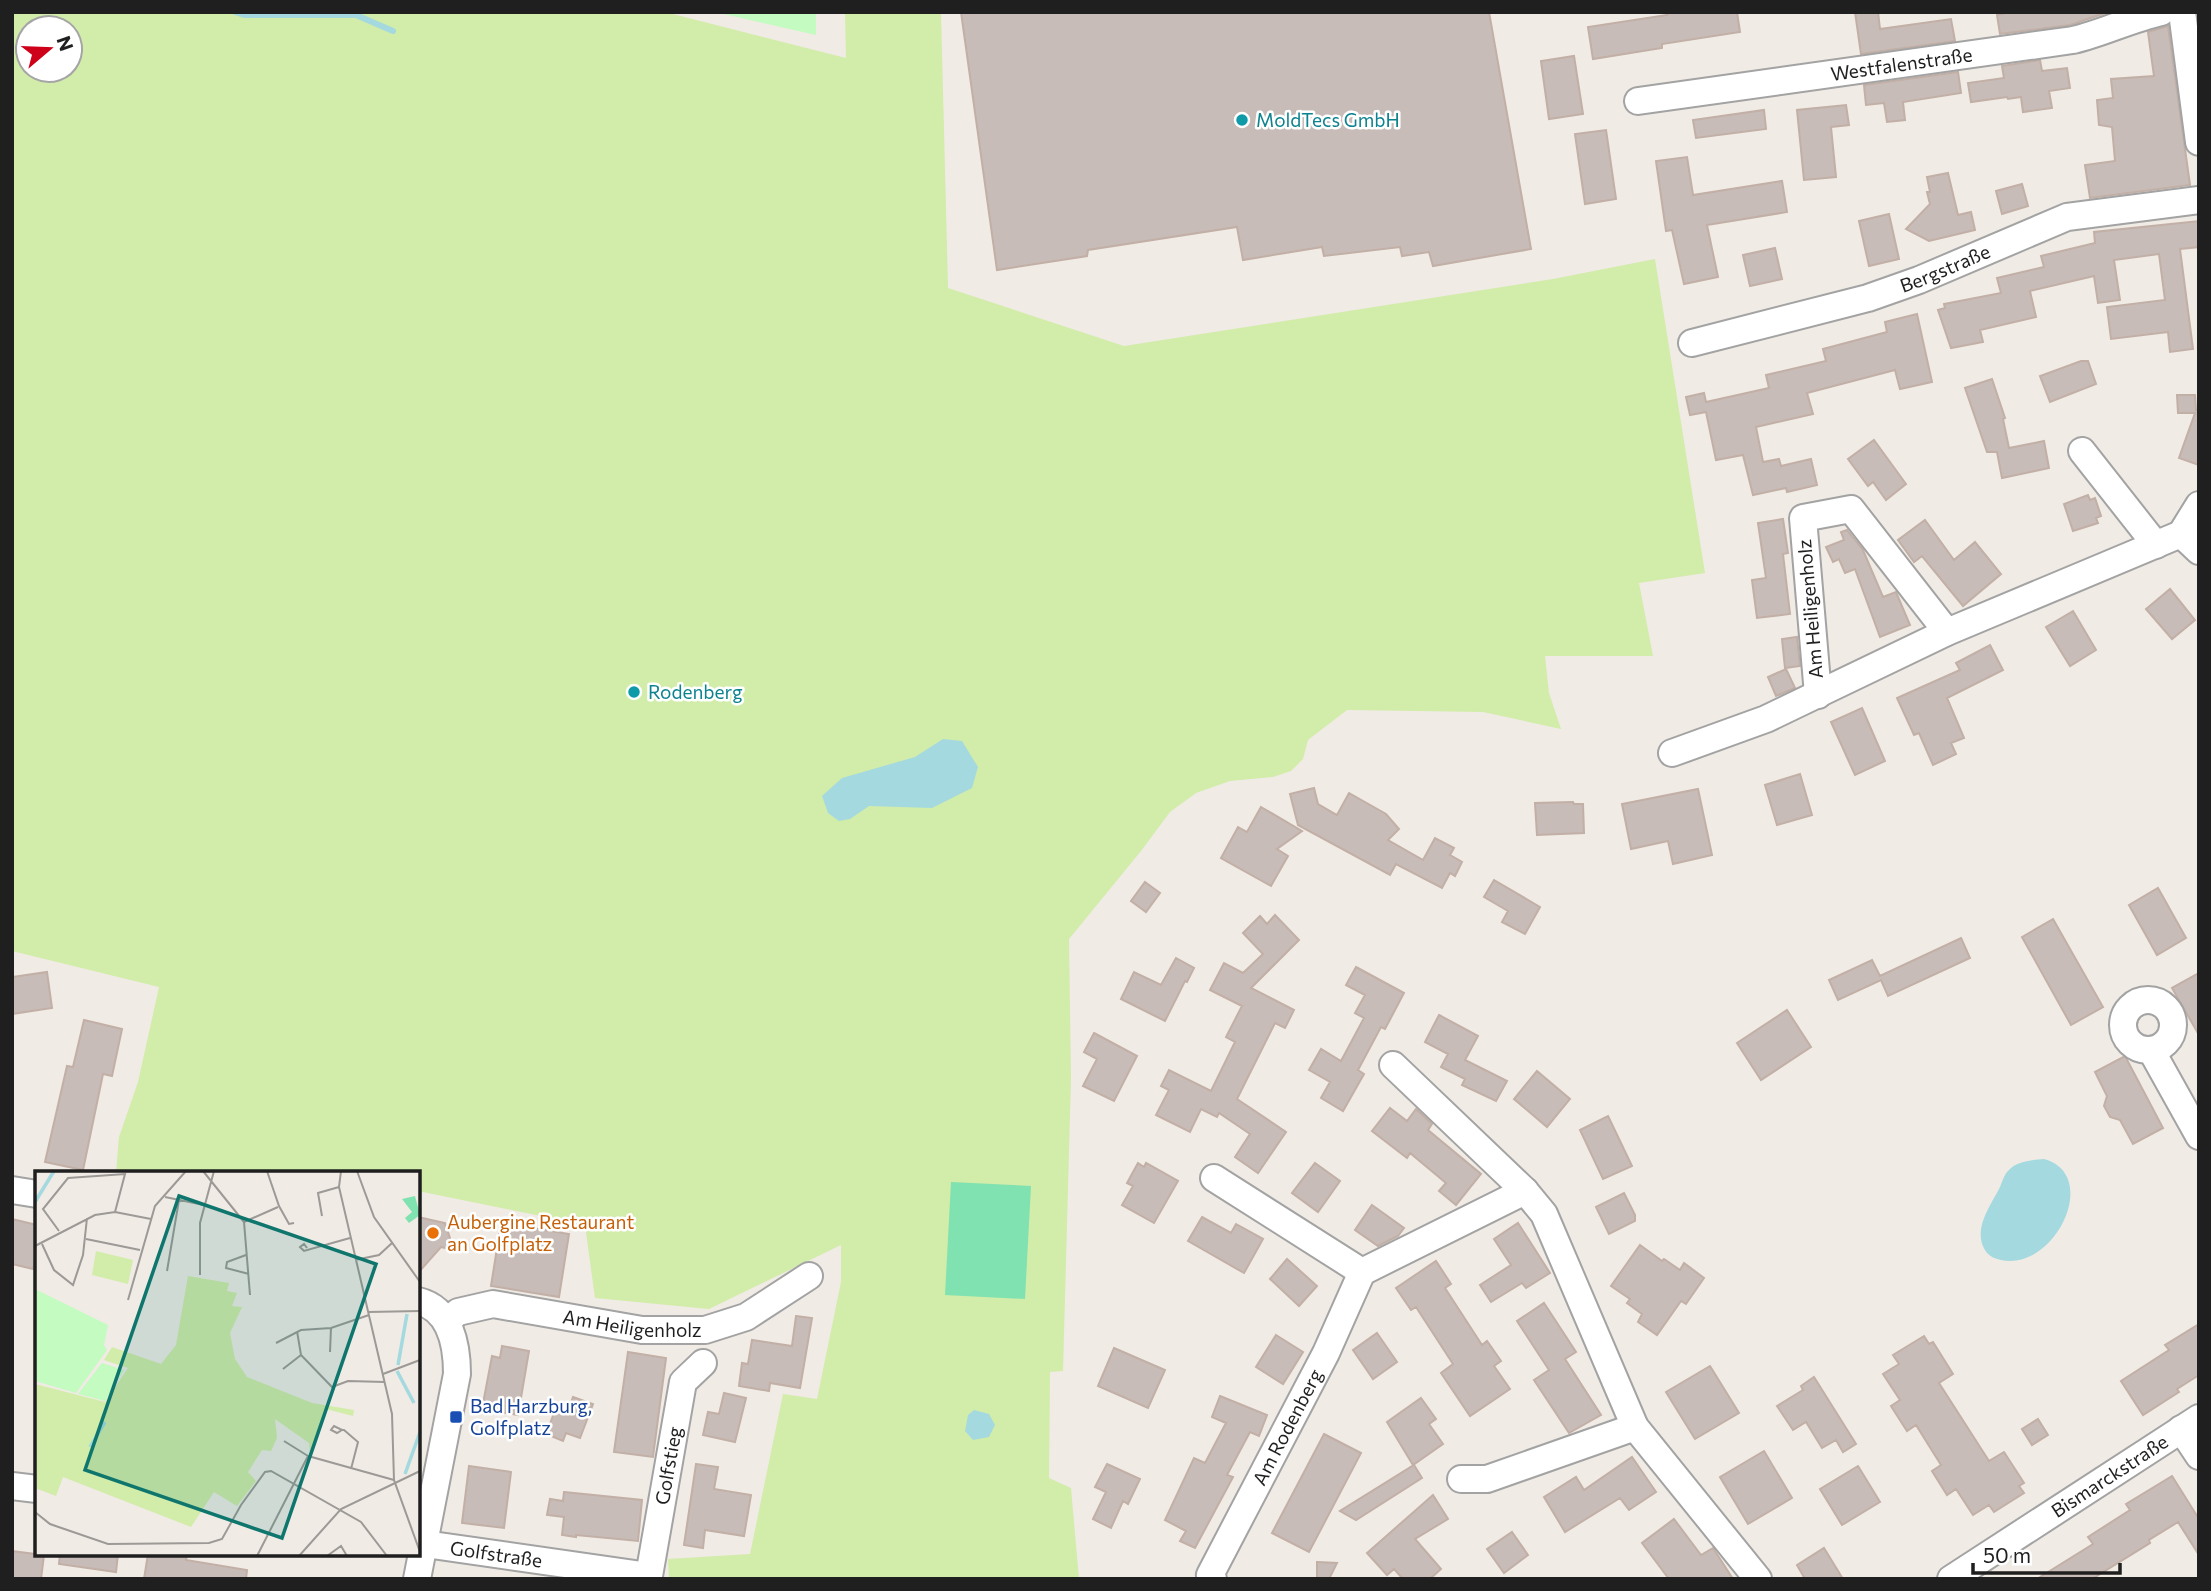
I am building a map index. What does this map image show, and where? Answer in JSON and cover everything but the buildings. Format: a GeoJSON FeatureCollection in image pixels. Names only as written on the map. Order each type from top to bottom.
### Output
{"type":"FeatureCollection","features":[{"type":"Feature","properties":{"kind":"street","name":"Westfalenstraße"},"geometry":{"type":"LineString","coordinates":[[1638,101],[2073,40],[2161,12]]}},
{"type":"Feature","properties":{"kind":"street"},"geometry":{"type":"LineString","coordinates":[[2182,12],[2199,142]]}},
{"type":"Feature","properties":{"kind":"street","name":"Bergstraße"},"geometry":{"type":"LineString","coordinates":[[1692,343],[1868,298],[1919,280],[2067,217],[2199,200]]}},
{"type":"Feature","properties":{"kind":"street"},"geometry":{"type":"LineString","coordinates":[[2082,452],[2156,545]]}},
{"type":"Feature","properties":{"kind":"street","name":"Am Heiligenholz"},"geometry":{"type":"LineString","coordinates":[[1672,753],[1766,719],[1947,632],[2156,545],[2190,543],[2199,505]]}},
{"type":"Feature","properties":{"kind":"street","name":"Am Heiligenholz"},"geometry":{"type":"LineString","coordinates":[[1818,695],[1803,518],[1851,509],[1947,632]]}},
{"type":"Feature","properties":{"kind":"street"},"geometry":{"type":"LineString","coordinates":[[2151,1050],[2199,1136]]}},
{"type":"Feature","properties":{"kind":"street"},"geometry":{"type":"LineString","coordinates":[[1393,1065],[1525,1191],[1545,1214],[1635,1427],[1758,1579]]}},
{"type":"Feature","properties":{"kind":"street"},"geometry":{"type":"LineString","coordinates":[[1214,1178],[1362,1272],[1525,1191]]}},
{"type":"Feature","properties":{"kind":"street"},"geometry":{"type":"LineString","coordinates":[[12,1190],[35,1194]]}},
{"type":"Feature","properties":{"kind":"street","name":"Am Rodenberg"},"geometry":{"type":"LineString","coordinates":[[1213,1579],[1210,1575],[1326,1353],[1362,1272]]}},
{"type":"Feature","properties":{"kind":"street","name":"Am Heiligenholz"},"geometry":{"type":"LineString","coordinates":[[447,1321],[458,1312],[494,1304],[642,1330],[705,1330],[746,1317],[809,1276]]}},
{"type":"Feature","properties":{"kind":"street"},"geometry":{"type":"LineString","coordinates":[[420,1301],[427,1303],[447,1321],[457,1348],[457,1374],[420,1543]]}},
{"type":"Feature","properties":{"kind":"street","name":"Golfstieg"},"geometry":{"type":"LineString","coordinates":[[649,1577],[683,1382],[703,1363]]}},
{"type":"Feature","properties":{"kind":"street"},"geometry":{"type":"LineString","coordinates":[[2190,1423],[2199,1456]]}},
{"type":"Feature","properties":{"kind":"street","name":"Bismarckstraße"},"geometry":{"type":"LineString","coordinates":[[1951,1579],[2190,1423]]}},
{"type":"Feature","properties":{"kind":"street"},"geometry":{"type":"LineString","coordinates":[[1461,1479],[1487,1479],[1635,1427]]}},
{"type":"Feature","properties":{"kind":"street"},"geometry":{"type":"LineString","coordinates":[[12,1486],[35,1489]]}},
{"type":"Feature","properties":{"kind":"street","name":"Golfstraße"},"geometry":{"type":"LineString","coordinates":[[420,1543],[649,1577]]}},
{"type":"Feature","properties":{"kind":"street"},"geometry":{"type":"LineString","coordinates":[[416,1579],[419,1556]]}},
{"type":"Feature","properties":{"kind":"green space"},"geometry":{"type":"Polygon","coordinates":[[[12,12],[665,12],[846,58],[845,12],[941,12],[948,288],[1124,346],[1553,279],[1655,259],[1705,573],[1639,583],[1653,656],[1545,656],[1549,693],[1561,729],[1483,712],[1347,710],[1308,740],[1303,759],[1291,771],[1273,777],[1230,781],[1196,793],[1170,812],[1069,939],[1071,1078],[1063,1371],[1050,1372],[1049,1478],[1071,1488],[1079,1579],[669,1579],[668,1559],[750,1554],[783,1394],[817,1399],[841,1282],[841,1245],[709,1309],[595,1298],[585,1225],[420,1191],[420,1171],[116,1171],[119,1137],[138,1082],[159,987],[12,951],[12,12]]]}},
{"type":"Feature","properties":{"kind":"green space"},"geometry":{"type":"Polygon","coordinates":[[[715,12],[816,12],[816,35],[715,12]]]}},
{"type":"Feature","properties":{"kind":"green space"},"geometry":{"type":"Polygon","coordinates":[[[951,1182],[1031,1186],[1025,1299],[945,1295],[951,1182]]]}},
{"type":"Feature","properties":{"kind":"water"},"geometry":{"type":"Polygon","coordinates":[[[943,739],[962,741],[978,767],[972,788],[932,808],[869,806],[850,819],[839,821],[828,813],[822,796],[842,778],[915,757],[943,739]]]}},
{"type":"Feature","properties":{"kind":"water"},"geometry":{"type":"Polygon","coordinates":[[[2044,1159],[2061,1168],[2069,1183],[2070,1201],[2064,1220],[2053,1238],[2038,1252],[2020,1260],[1992,1257],[1983,1245],[1981,1229],[2004,1176],[2016,1165],[2044,1159]]]}},
{"type":"Feature","properties":{"kind":"water"},"geometry":{"type":"Polygon","coordinates":[[[974,1410],[989,1414],[995,1425],[989,1437],[973,1440],[965,1431],[968,1415],[974,1410]]]}},
{"type":"Feature","properties":{"kind":"waterway"},"geometry":{"type":"LineString","coordinates":[[235,12],[244,15],[356,15],[393,31]]}},
{"type":"Feature","properties":{"kind":"place","name":"MoldTecs GmbH"},"geometry":{"type":"Point","coordinates":[1242,120]}},
{"type":"Feature","properties":{"kind":"place","name":"Rodenberg"},"geometry":{"type":"Point","coordinates":[634,692]}},
{"type":"Feature","properties":{"kind":"place","name":"Aubergine Restaurant an Golfplatz"},"geometry":{"type":"Point","coordinates":[433,1233]}},
{"type":"Feature","properties":{"kind":"place","name":"Bad Harzburg, Golfplatz"},"geometry":{"type":"Point","coordinates":[456,1417]}}]}
